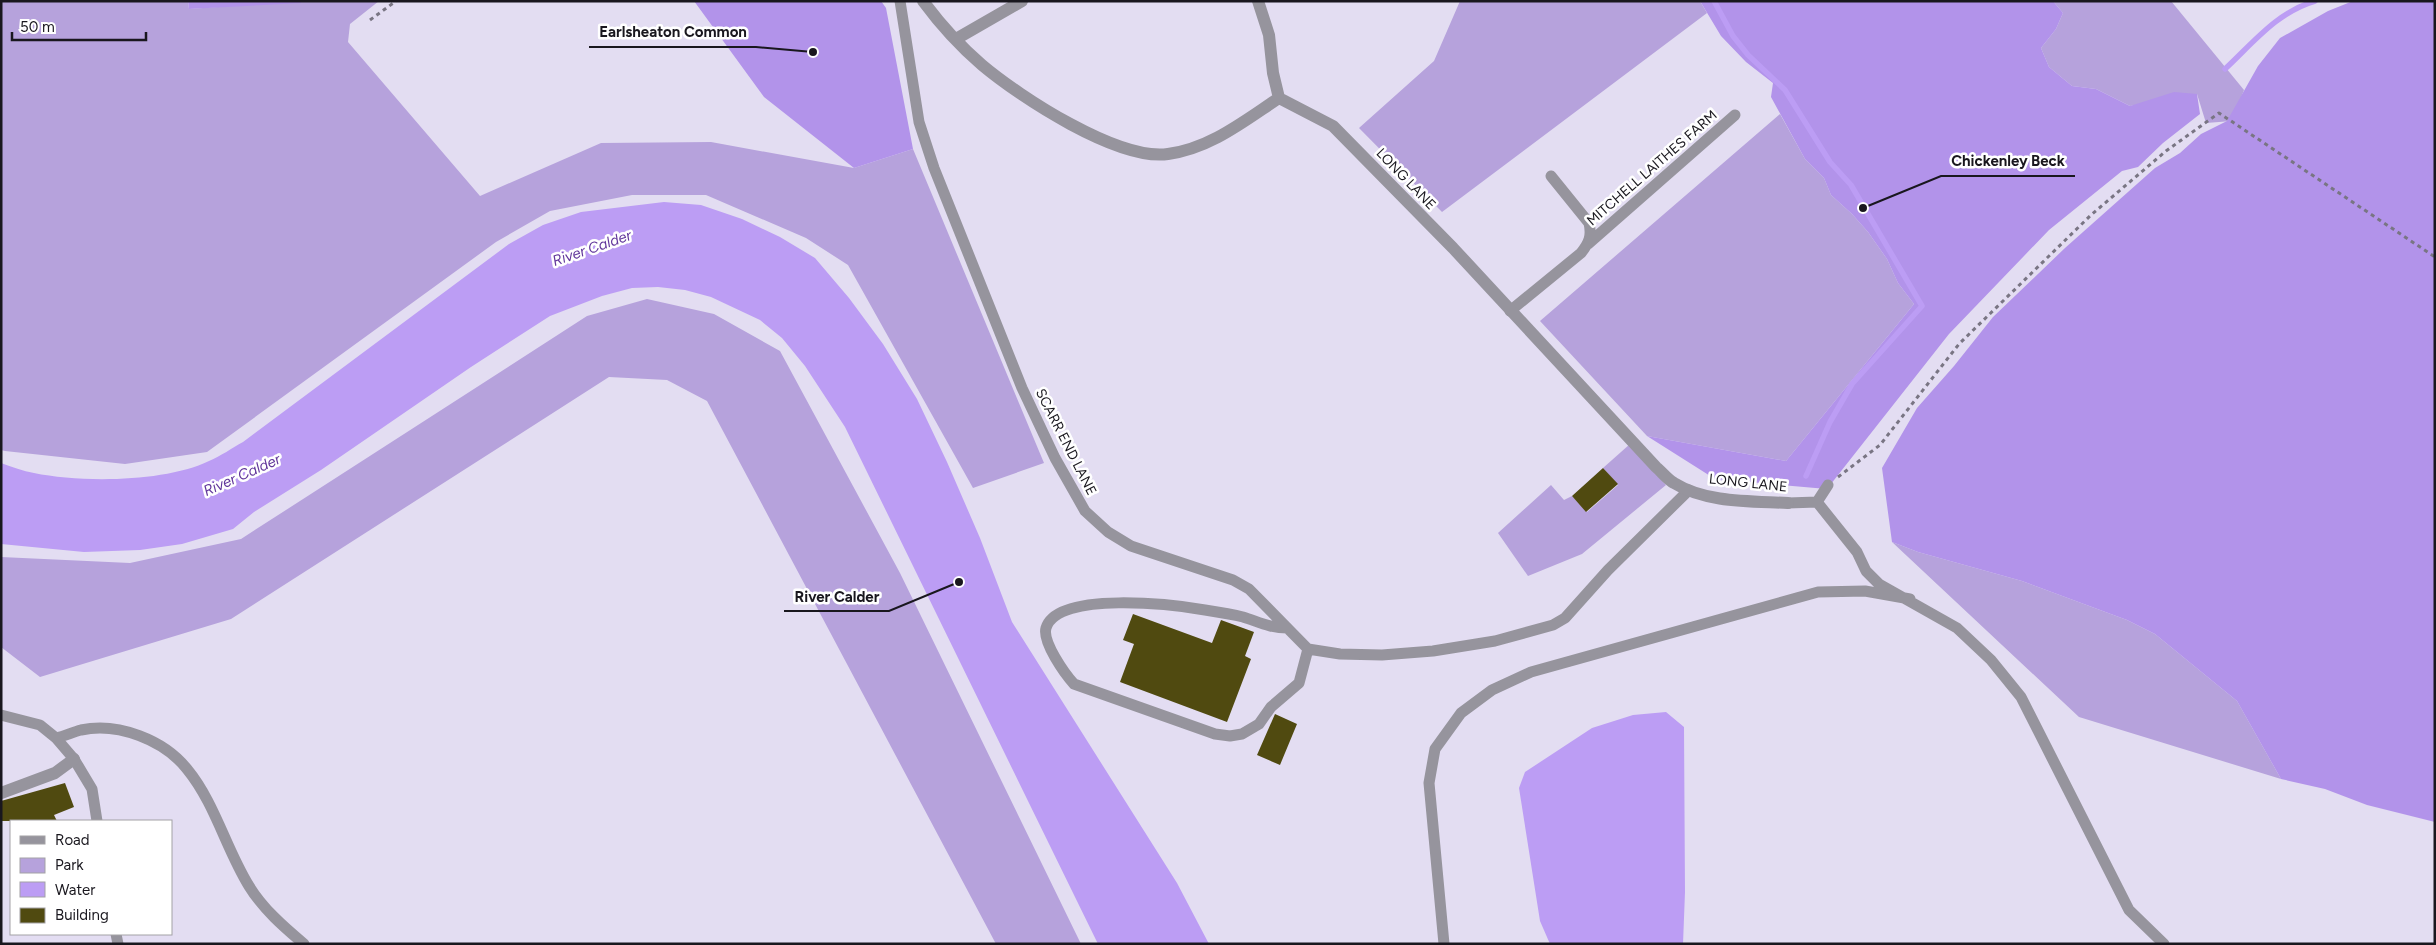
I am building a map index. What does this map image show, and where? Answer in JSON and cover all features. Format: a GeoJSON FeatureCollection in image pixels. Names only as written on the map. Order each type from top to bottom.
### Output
{"type":"FeatureCollection","features":[{"type":"Feature","properties":{"kind":"street"},"geometry":{"type":"LineString","coordinates":[[923,1],[982,65],[1057,117],[1102,139],[1138,152],[1167,154],[1205,145],[1279,98],[1273,73],[1269,35],[1258,1]]}},
{"type":"Feature","properties":{"kind":"street"},"geometry":{"type":"LineString","coordinates":[[956,39],[1022,1]]}},
{"type":"Feature","properties":{"kind":"street","name":"LONG LANE"},"geometry":{"type":"LineString","coordinates":[[1279,98],[1332,126],[1453,248],[1656,468],[1673,482],[1689,490],[1717,497],[1788,503]]}},
{"type":"Feature","properties":{"kind":"street"},"geometry":{"type":"LineString","coordinates":[[1,792],[55,773],[74,759]]}},
{"type":"Feature","properties":{"kind":"lane","name":"SCARR END LANE"},"geometry":{"type":"LineString","coordinates":[[900,1],[919,122],[934,168],[1022,388],[1069,486],[1085,511],[1108,532],[1131,546],[1233,580],[1249,588],[1308,649]]}},
{"type":"Feature","properties":{"kind":"lane","name":"MITCHELL LAITHES FARM"},"geometry":{"type":"LineString","coordinates":[[1510,311],[1581,253],[1588,244],[1735,115]]}},
{"type":"Feature","properties":{"kind":"lane","name":"MITCHELL LAITHES FARM"},"geometry":{"type":"LineString","coordinates":[[1551,176],[1589,223],[1591,232],[1588,244]]}},
{"type":"Feature","properties":{"kind":"lane"},"geometry":{"type":"LineString","coordinates":[[1828,485],[1817,502],[1857,552],[1866,571],[1879,584],[1910,599],[1957,628],[1991,660],[2021,697],[2129,910],[2164,944]]}},
{"type":"Feature","properties":{"kind":"lane"},"geometry":{"type":"LineString","coordinates":[[1287,628],[1271,628],[1242,617],[1203,609],[1134,603],[1091,603],[1056,616],[1048,622],[1045,629],[1046,638],[1052,651],[1064,673],[1074,684],[1215,734],[1230,736],[1242,734],[1259,724],[1271,707],[1299,683],[1308,649],[1340,654],[1382,655],[1432,651],[1532,632],[1565,618],[1608,570],[1689,490]]}},
{"type":"Feature","properties":{"kind":"lane","name":"LONG LANE"},"geometry":{"type":"LineString","coordinates":[[1788,503],[1817,502]]}},
{"type":"Feature","properties":{"kind":"lane"},"geometry":{"type":"LineString","coordinates":[[1444,944],[1430,783],[1434,748],[1461,713],[1492,690],[1531,672],[1818,592],[1865,591],[1910,599]]}},
{"type":"Feature","properties":{"kind":"lane"},"geometry":{"type":"LineString","coordinates":[[1,715],[40,725],[56,738],[74,759],[92,789],[97,820]]}},
{"type":"Feature","properties":{"kind":"lane"},"geometry":{"type":"LineString","coordinates":[[56,738],[82,730],[111,728],[141,736],[167,750],[192,776],[249,887],[268,911],[304,944]]}},
{"type":"Feature","properties":{"kind":"path"},"geometry":{"type":"LineString","coordinates":[[370,20],[396,1]]}},
{"type":"Feature","properties":{"kind":"path"},"geometry":{"type":"LineString","coordinates":[[1828,485],[1880,445],[1959,344],[2091,214],[2166,151],[2219,113],[2435,257]]}},
{"type":"Feature","properties":{"kind":"green space"},"geometry":{"type":"Polygon","coordinates":[[[1,1],[188,1],[189,9],[301,1],[379,1],[350,24],[348,42],[480,196],[601,143],[711,142],[854,168],[913,149],[1044,463],[973,488],[848,265],[806,238],[706,195],[632,195],[550,211],[496,242],[207,452],[125,464],[1,450],[1,1]]]}},
{"type":"Feature","properties":{"kind":"green space"},"geometry":{"type":"Polygon","coordinates":[[[1460,1],[1700,1],[1707,13],[1442,212],[1359,128],[1434,61],[1460,1]]]}},
{"type":"Feature","properties":{"kind":"green space"},"geometry":{"type":"Polygon","coordinates":[[[2053,1],[2171,1],[2244,90],[2232,121],[2206,123],[2197,94],[2130,106],[2096,89],[2072,86],[2049,67],[2041,48],[2056,29],[2063,13],[2053,1]]]}},
{"type":"Feature","properties":{"kind":"green space"},"geometry":{"type":"Polygon","coordinates":[[[1780,114],[1805,159],[1824,178],[1831,195],[1868,232],[1887,259],[1898,283],[1914,304],[1786,461],[1647,436],[1540,321],[1780,114]]]}},
{"type":"Feature","properties":{"kind":"green space"},"geometry":{"type":"Polygon","coordinates":[[[647,299],[714,314],[780,351],[900,573],[1081,944],[996,944],[707,401],[667,380],[609,377],[231,619],[40,677],[1,647],[1,557],[130,563],[241,539],[587,316],[647,299]]]}},
{"type":"Feature","properties":{"kind":"green space"},"geometry":{"type":"Polygon","coordinates":[[[1630,444],[1666,485],[1582,554],[1528,576],[1498,533],[1551,485],[1564,500],[1572,496],[1587,512],[1618,485],[1603,468],[1630,444]]]}},
{"type":"Feature","properties":{"kind":"green space"},"geometry":{"type":"Polygon","coordinates":[[[1892,542],[1918,552],[2022,581],[2127,620],[2155,634],[2237,701],[2281,779],[2079,717],[1892,542]]]}},
{"type":"Feature","properties":{"kind":"shaded area"},"geometry":{"type":"Polygon","coordinates":[[[188,1],[301,1],[301,3],[189,9],[188,1]]]}},
{"type":"Feature","properties":{"kind":"shaded area"},"geometry":{"type":"Polygon","coordinates":[[[694,1],[881,1],[886,8],[913,149],[854,168],[764,97],[694,1]]]}},
{"type":"Feature","properties":{"kind":"shaded area"},"geometry":{"type":"Polygon","coordinates":[[[1700,1],[2053,1],[2063,13],[2056,29],[2041,48],[2049,67],[2072,86],[2096,89],[2130,106],[2174,92],[2197,94],[2200,114],[2163,143],[2138,167],[2122,171],[2049,230],[1949,334],[1827,489],[1715,479],[1647,436],[1786,461],[1914,304],[1898,283],[1887,259],[1868,232],[1831,195],[1824,178],[1805,159],[1771,97],[1773,83],[1746,62],[1721,36],[1700,1]]]}},
{"type":"Feature","properties":{"kind":"shaded area"},"geometry":{"type":"Polygon","coordinates":[[[2353,1],[2435,1],[2435,822],[2367,805],[2325,789],[2281,779],[2237,701],[2155,634],[2127,620],[2022,581],[1918,552],[1892,542],[1882,468],[1917,408],[1993,317],[2065,248],[2155,168],[2180,153],[2201,134],[2227,121],[2258,66],[2280,38],[2328,11],[2353,1]]]}},
{"type":"Feature","properties":{"kind":"water","name":"River Calder"},"geometry":{"type":"Polygon","coordinates":[[[664,202],[701,205],[742,219],[780,237],[815,258],[849,298],[883,344],[917,399],[947,462],[980,538],[1012,622],[1177,883],[1209,944],[1098,944],[845,427],[805,366],[782,338],[760,320],[711,297],[685,290],[658,287],[632,288],[602,296],[550,316],[471,367],[321,470],[254,512],[233,529],[182,544],[140,550],[84,552],[1,544],[1,463],[26,471],[54,476],[123,479],[170,473],[209,461],[243,442],[509,244],[543,225],[581,212],[664,202]]]}},
{"type":"Feature","properties":{"kind":"water"},"geometry":{"type":"Polygon","coordinates":[[[1666,712],[1684,727],[1685,892],[1683,944],[1550,944],[1540,921],[1519,788],[1525,772],[1592,728],[1633,715],[1666,712]]]}},
{"type":"Feature","properties":{"kind":"building"},"geometry":{"type":"Polygon","coordinates":[[[1603,468],[1618,484],[1586,512],[1572,496],[1603,468]]]}},
{"type":"Feature","properties":{"kind":"building"},"geometry":{"type":"Polygon","coordinates":[[[1133,614],[1212,643],[1221,620],[1254,632],[1245,656],[1251,659],[1227,722],[1120,682],[1134,644],[1123,640],[1133,614]]]}},
{"type":"Feature","properties":{"kind":"building"},"geometry":{"type":"Polygon","coordinates":[[[1275,714],[1297,724],[1280,765],[1257,755],[1275,714]]]}},
{"type":"Feature","properties":{"kind":"building"},"geometry":{"type":"Polygon","coordinates":[[[65,783],[74,807],[54,815],[56,820],[1,821],[1,801],[65,783]]]}},
{"type":"Feature","properties":{"kind":"waterway"},"geometry":{"type":"LineString","coordinates":[[1714,1],[1733,36],[1748,55],[1785,90],[1830,162],[1851,185],[1922,306],[1852,384],[1830,422],[1806,476]]}},
{"type":"Feature","properties":{"kind":"waterway"},"geometry":{"type":"LineString","coordinates":[[2225,69],[2277,20],[2301,6],[2315,1]]}},
{"type":"Feature","properties":{"kind":"place","name":"Earlsheaton Common"},"geometry":{"type":"Point","coordinates":[813,52]}},
{"type":"Feature","properties":{"kind":"place","name":"Chickenley Beck"},"geometry":{"type":"Point","coordinates":[1863,208]}},
{"type":"Feature","properties":{"kind":"place","name":"River Calder"},"geometry":{"type":"Point","coordinates":[959,582]}}]}
